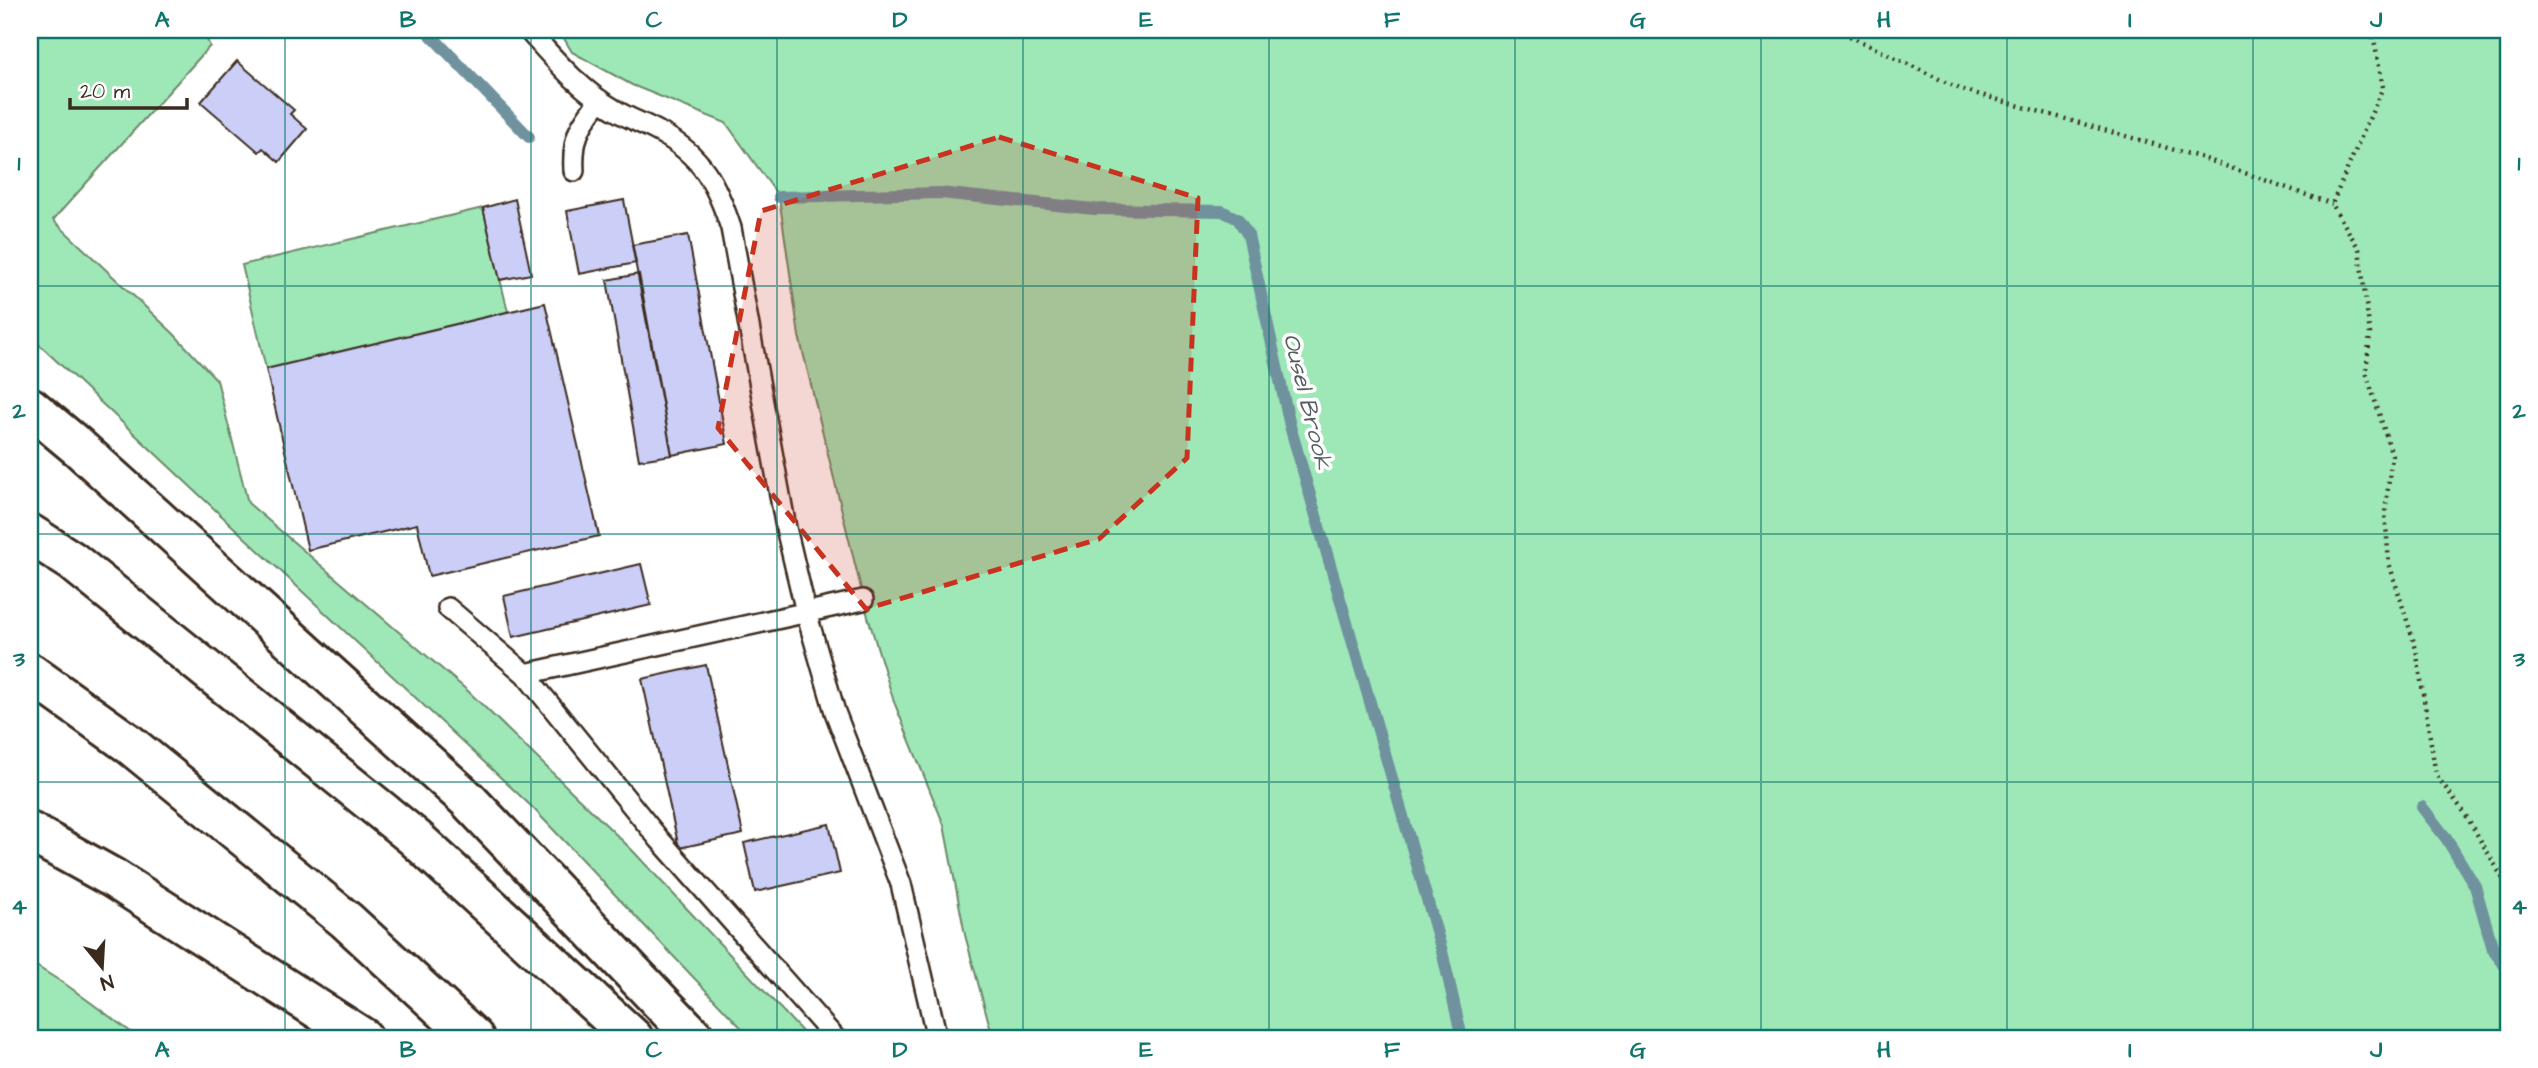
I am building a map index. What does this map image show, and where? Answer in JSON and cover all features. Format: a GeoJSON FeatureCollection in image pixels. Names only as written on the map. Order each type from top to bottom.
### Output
{"type":"FeatureCollection","features":[{"type":"Feature","properties":{"kind":"highway"},"geometry":{"type":"LineString","coordinates":[[30,407],[78,447],[467,799],[695,1038]]}},
{"type":"Feature","properties":{"kind":"highway"},"geometry":{"type":"LineString","coordinates":[[30,534],[72,561],[415,837],[633,1038]]}},
{"type":"Feature","properties":{"kind":"highway"},"geometry":{"type":"LineString","coordinates":[[30,673],[128,743],[346,920],[474,1038]]}},
{"type":"Feature","properties":{"kind":"highway"},"geometry":{"type":"LineString","coordinates":[[30,832],[113,878],[363,1038]]}},
{"type":"Feature","properties":{"kind":"lane"},"geometry":{"type":"LineString","coordinates":[[528,30],[571,78],[600,100],[660,132],[693,154],[719,192],[731,228],[741,276],[783,516],[806,612],[835,712],[901,884],[937,1038]]}},
{"type":"Feature","properties":{"kind":"lane"},"geometry":{"type":"LineString","coordinates":[[574,171],[576,136],[600,100]]}},
{"type":"Feature","properties":{"kind":"lane"},"geometry":{"type":"LineString","coordinates":[[525,674],[863,600]]}},
{"type":"Feature","properties":{"kind":"lane"},"geometry":{"type":"LineString","coordinates":[[448,608],[525,674],[659,839],[835,1038]]}},
{"type":"Feature","properties":{"kind":"path"},"geometry":{"type":"LineString","coordinates":[[1837,30],[1960,89],[2203,158],[2332,204],[2359,248],[2370,334],[2366,372],[2392,455],[2385,513],[2389,563],[2416,649],[2436,775],[2464,811],[2505,878],[2508,892]]}},
{"type":"Feature","properties":{"kind":"path"},"geometry":{"type":"LineString","coordinates":[[2332,204],[2383,87],[2372,30]]}},
{"type":"Feature","properties":{"kind":"highlighted area"},"geometry":{"type":"Polygon","coordinates":[[[999,137],[1198,198],[1187,458],[1099,539],[866,609],[718,428],[761,211],[999,137]]]}},
{"type":"Feature","properties":{"kind":"green space"},"geometry":{"type":"Polygon","coordinates":[[[30,30],[202,30],[210,46],[53,220],[173,333],[217,380],[248,503],[469,692],[632,850],[808,1038],[751,1038],[531,806],[30,336],[30,30]]]}},
{"type":"Feature","properties":{"kind":"green space"},"geometry":{"type":"Polygon","coordinates":[[[559,30],[2508,30],[2508,1038],[993,1038],[965,935],[944,825],[894,702],[868,617],[799,336],[779,197],[726,123],[632,85],[572,52],[559,30]]]}},
{"type":"Feature","properties":{"kind":"green space"},"geometry":{"type":"Polygon","coordinates":[[[483,208],[508,312],[266,369],[242,265],[483,208]]]}},
{"type":"Feature","properties":{"kind":"green space"},"geometry":{"type":"Polygon","coordinates":[[[30,962],[68,986],[139,1038],[30,1038],[30,962]]]}},
{"type":"Feature","properties":{"kind":"building"},"geometry":{"type":"Polygon","coordinates":[[[237,61],[294,110],[290,114],[307,129],[279,162],[263,148],[259,152],[201,102],[237,61]]]}},
{"type":"Feature","properties":{"kind":"building"},"geometry":{"type":"Polygon","coordinates":[[[515,199],[531,274],[500,280],[483,208],[515,199]]]}},
{"type":"Feature","properties":{"kind":"building"},"geometry":{"type":"Polygon","coordinates":[[[624,200],[636,263],[579,274],[567,211],[624,200]]]}},
{"type":"Feature","properties":{"kind":"building"},"geometry":{"type":"Polygon","coordinates":[[[688,235],[727,444],[672,455],[632,245],[688,235]]]}},
{"type":"Feature","properties":{"kind":"building"},"geometry":{"type":"Polygon","coordinates":[[[639,274],[672,455],[639,460],[607,280],[639,274]]]}},
{"type":"Feature","properties":{"kind":"building"},"geometry":{"type":"Polygon","coordinates":[[[545,303],[599,536],[429,576],[417,524],[308,550],[266,369],[545,303]]]}},
{"type":"Feature","properties":{"kind":"building"},"geometry":{"type":"Polygon","coordinates":[[[641,564],[651,605],[513,637],[504,596],[641,564]]]}},
{"type":"Feature","properties":{"kind":"building"},"geometry":{"type":"Polygon","coordinates":[[[706,665],[743,834],[679,848],[642,679],[706,665]]]}},
{"type":"Feature","properties":{"kind":"building"},"geometry":{"type":"Polygon","coordinates":[[[829,824],[840,873],[755,892],[744,843],[829,824]]]}},
{"type":"Feature","properties":{"kind":"waterway","name":"Ousel Brook"},"geometry":{"type":"LineString","coordinates":[[426,30],[529,137]]}},
{"type":"Feature","properties":{"kind":"waterway","name":"Ousel Brook"},"geometry":{"type":"LineString","coordinates":[[779,197],[940,193],[1094,209],[1222,211],[1238,219],[1248,235],[1290,426],[1442,951],[1462,1038]]}},
{"type":"Feature","properties":{"kind":"waterway"},"geometry":{"type":"LineString","coordinates":[[2422,807],[2446,838],[2475,886],[2493,949],[2508,970]]}}]}
